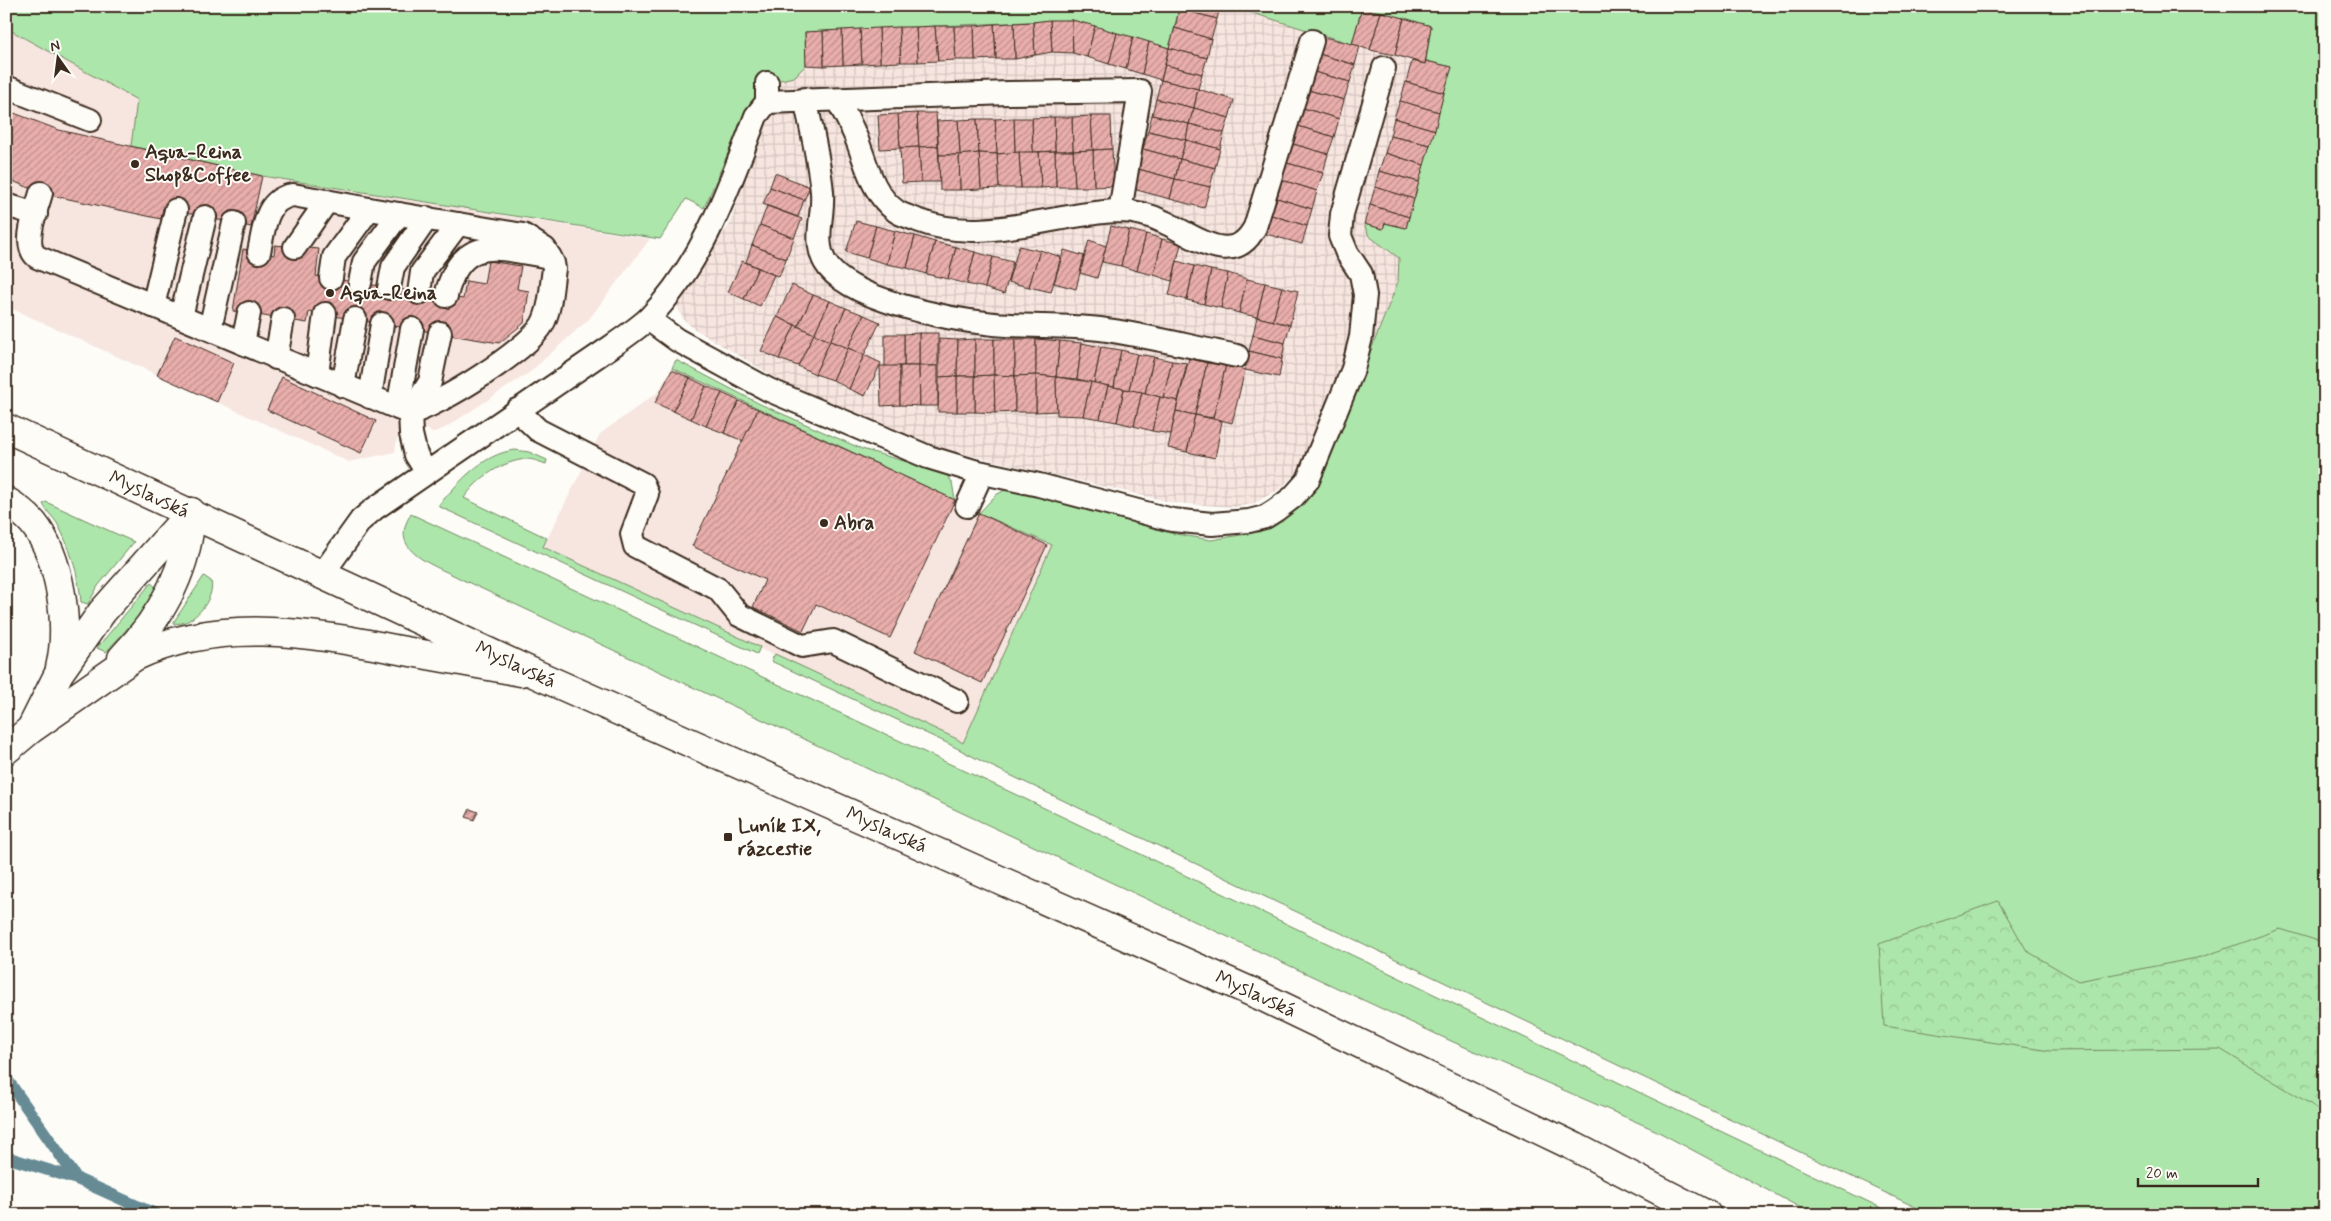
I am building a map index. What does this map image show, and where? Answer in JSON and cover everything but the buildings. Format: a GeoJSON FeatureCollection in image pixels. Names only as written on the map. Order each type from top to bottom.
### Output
{"type":"FeatureCollection","features":[{"type":"Feature","properties":{"kind":"street","name":"Myslavská"},"geometry":{"type":"LineString","coordinates":[[6,428],[191,512],[540,676],[1263,997],[1575,1147],[1707,1215]]}},
{"type":"Feature","properties":{"kind":"street"},"geometry":{"type":"LineString","coordinates":[[6,501],[32,523],[42,538],[51,560],[63,605],[64,644],[59,673]]}},
{"type":"Feature","properties":{"kind":"street"},"geometry":{"type":"LineString","coordinates":[[31,729],[59,673],[120,589],[191,512]]}},
{"type":"Feature","properties":{"kind":"street"},"geometry":{"type":"LineString","coordinates":[[105,675],[150,626],[170,591],[187,550],[191,512]]}},
{"type":"Feature","properties":{"kind":"street"},"geometry":{"type":"LineString","coordinates":[[6,750],[31,729],[105,675],[152,648],[194,636],[234,631],[305,633],[540,676]]}},
{"type":"Feature","properties":{"kind":"lane"},"geometry":{"type":"LineString","coordinates":[[838,101],[879,194],[896,211],[927,224],[939,228],[971,230],[1120,211],[1151,216],[1216,247],[1229,248],[1246,240],[1255,227],[1312,41]]}},
{"type":"Feature","properties":{"kind":"lane"},"geometry":{"type":"LineString","coordinates":[[648,318],[676,340],[769,390],[928,457],[982,473],[1039,485],[1172,520],[1212,524],[1232,523],[1265,517],[1293,497],[1308,480],[1353,369],[1361,337],[1365,295],[1361,274],[1347,254],[1340,236],[1342,214],[1384,68]]}},
{"type":"Feature","properties":{"kind":"lane"},"geometry":{"type":"LineString","coordinates":[[6,87],[90,120]]}},
{"type":"Feature","properties":{"kind":"lane"},"geometry":{"type":"LineString","coordinates":[[323,574],[361,520],[426,471],[612,346],[648,318],[686,273],[700,251],[710,232],[767,92],[805,99],[838,101],[1008,93],[1140,92],[1120,211]]}},
{"type":"Feature","properties":{"kind":"lane"},"geometry":{"type":"LineString","coordinates":[[805,99],[819,162],[822,195],[818,247],[825,263],[836,277],[851,287],[894,303],[970,321],[1099,329],[1237,356]]}},
{"type":"Feature","properties":{"kind":"lane"},"geometry":{"type":"LineString","coordinates":[[6,206],[38,204],[29,240],[34,254],[404,411],[423,410],[470,383],[535,335],[547,314],[554,269],[550,257],[538,242],[523,235],[293,195],[277,201],[265,221],[259,252]]}},
{"type":"Feature","properties":{"kind":"lane"},"geometry":{"type":"LineString","coordinates":[[295,247],[327,201]]}},
{"type":"Feature","properties":{"kind":"lane"},"geometry":{"type":"LineString","coordinates":[[331,278],[334,257],[369,209]]}},
{"type":"Feature","properties":{"kind":"lane"},"geometry":{"type":"LineString","coordinates":[[154,306],[176,210]]}},
{"type":"Feature","properties":{"kind":"lane"},"geometry":{"type":"LineString","coordinates":[[360,283],[364,262],[399,214]]}},
{"type":"Feature","properties":{"kind":"lane"},"geometry":{"type":"LineString","coordinates":[[181,317],[204,217]]}},
{"type":"Feature","properties":{"kind":"lane"},"geometry":{"type":"LineString","coordinates":[[389,288],[393,267],[427,218]]}},
{"type":"Feature","properties":{"kind":"lane"},"geometry":{"type":"LineString","coordinates":[[210,330],[234,223]]}},
{"type":"Feature","properties":{"kind":"lane"},"geometry":{"type":"LineString","coordinates":[[418,293],[422,272],[458,224]]}},
{"type":"Feature","properties":{"kind":"lane"},"geometry":{"type":"LineString","coordinates":[[446,296],[451,276],[459,262],[476,251],[492,248],[550,257]]}},
{"type":"Feature","properties":{"kind":"lane"},"geometry":{"type":"LineString","coordinates":[[243,343],[248,313]]}},
{"type":"Feature","properties":{"kind":"lane"},"geometry":{"type":"LineString","coordinates":[[317,374],[325,314]]}},
{"type":"Feature","properties":{"kind":"lane"},"geometry":{"type":"LineString","coordinates":[[276,358],[283,319]]}},
{"type":"Feature","properties":{"kind":"lane"},"geometry":{"type":"LineString","coordinates":[[344,386],[355,320]]}},
{"type":"Feature","properties":{"kind":"lane"},"geometry":{"type":"LineString","coordinates":[[370,397],[382,324]]}},
{"type":"Feature","properties":{"kind":"lane"},"geometry":{"type":"LineString","coordinates":[[412,328],[404,411],[416,455],[426,471]]}},
{"type":"Feature","properties":{"kind":"lane"},"geometry":{"type":"LineString","coordinates":[[404,411],[430,382],[440,333]]}},
{"type":"Feature","properties":{"kind":"lane"},"geometry":{"type":"LineString","coordinates":[[518,410],[538,430],[643,484],[648,494],[632,534],[633,544],[639,549],[718,589],[739,615],[802,646],[833,642],[957,701]]}},
{"type":"Feature","properties":{"kind":"lane"},"geometry":{"type":"LineString","coordinates":[[967,506],[982,473]]}},
{"type":"Feature","properties":{"kind":"shaded area"},"geometry":{"type":"Polygon","coordinates":[[[1180,6],[1230,6],[1352,44],[1362,8],[1431,26],[1452,67],[1406,228],[1385,223],[1383,229],[1365,224],[1369,236],[1399,258],[1398,282],[1316,488],[1308,480],[1296,473],[1280,489],[1253,504],[1234,507],[1174,503],[931,446],[784,383],[693,328],[683,319],[677,306],[684,287],[730,224],[762,124],[767,83],[794,77],[805,32],[1072,20],[1169,48],[1180,6]]]}},
{"type":"Feature","properties":{"kind":"shaded area"},"geometry":{"type":"Polygon","coordinates":[[[6,28],[137,100],[131,147],[262,176],[650,239],[589,319],[530,372],[445,428],[432,433],[427,429],[397,439],[395,452],[349,462],[6,306],[6,28]]]}},
{"type":"Feature","properties":{"kind":"shaded area"},"geometry":{"type":"Polygon","coordinates":[[[676,360],[759,406],[1052,545],[963,744],[543,547],[600,434],[658,392],[676,360]]]}},
{"type":"Feature","properties":{"kind":"green space"},"geometry":{"type":"Polygon","coordinates":[[[6,6],[1180,6],[1169,48],[1072,20],[805,32],[806,65],[794,77],[767,83],[750,103],[704,208],[686,199],[660,239],[262,176],[131,146],[137,100],[6,28],[6,6]]]}},
{"type":"Feature","properties":{"kind":"green space"},"geometry":{"type":"Polygon","coordinates":[[[1230,6],[2325,6],[2325,1215],[1932,1215],[991,766],[947,743],[771,661],[775,654],[963,743],[1052,545],[979,513],[996,495],[1010,487],[1170,533],[1211,540],[1259,532],[1274,525],[1316,488],[1398,282],[1399,258],[1369,236],[1364,224],[1383,229],[1385,223],[1406,228],[1451,67],[1426,61],[1431,26],[1362,8],[1352,44],[1230,6]]]}},
{"type":"Feature","properties":{"kind":"green space"},"geometry":{"type":"Polygon","coordinates":[[[676,360],[760,404],[862,449],[945,473],[952,482],[955,500],[672,368],[676,360]]]}},
{"type":"Feature","properties":{"kind":"green space"},"geometry":{"type":"Polygon","coordinates":[[[515,450],[529,452],[547,460],[546,464],[527,459],[509,463],[483,477],[464,498],[547,538],[543,547],[760,647],[757,654],[438,506],[462,479],[481,463],[492,457],[515,450]]]}},
{"type":"Feature","properties":{"kind":"green space"},"geometry":{"type":"Polygon","coordinates":[[[46,502],[134,542],[98,586],[88,604],[81,602],[76,571],[70,551],[57,523],[43,504],[46,502]]]}},
{"type":"Feature","properties":{"kind":"green space"},"geometry":{"type":"Polygon","coordinates":[[[411,514],[1021,797],[1896,1215],[1814,1215],[1655,1130],[1451,1041],[461,579],[427,562],[409,548],[405,538],[405,527],[411,514]]]}},
{"type":"Feature","properties":{"kind":"green space"},"geometry":{"type":"Polygon","coordinates":[[[204,576],[211,581],[212,588],[206,603],[188,621],[173,623],[204,576]]]}},
{"type":"Feature","properties":{"kind":"green space"},"geometry":{"type":"Polygon","coordinates":[[[151,583],[157,588],[136,619],[106,652],[97,648],[151,583]]]}},
{"type":"Feature","properties":{"kind":"green space"},"geometry":{"type":"Polygon","coordinates":[[[1998,901],[2027,951],[2078,981],[2202,957],[2280,929],[2325,943],[2325,1118],[2312,1105],[2220,1049],[2050,1051],[1884,1026],[1879,944],[1998,901]]]}},
{"type":"Feature","properties":{"kind":"waterway"},"geometry":{"type":"LineString","coordinates":[[6,1078],[77,1179]]}},
{"type":"Feature","properties":{"kind":"waterway"},"geometry":{"type":"LineString","coordinates":[[6,1157],[77,1179],[157,1215]]}},
{"type":"Feature","properties":{"kind":"place","name":"Aqua-Reina Shop&Coffee"},"geometry":{"type":"Point","coordinates":[135,164]}},
{"type":"Feature","properties":{"kind":"place","name":"Aqua-Reina"},"geometry":{"type":"Point","coordinates":[330,293]}},
{"type":"Feature","properties":{"kind":"place","name":"Abra"},"geometry":{"type":"Point","coordinates":[824,523]}},
{"type":"Feature","properties":{"kind":"place","name":"Luník IX, rázcestie"},"geometry":{"type":"Point","coordinates":[728,837]}}]}
